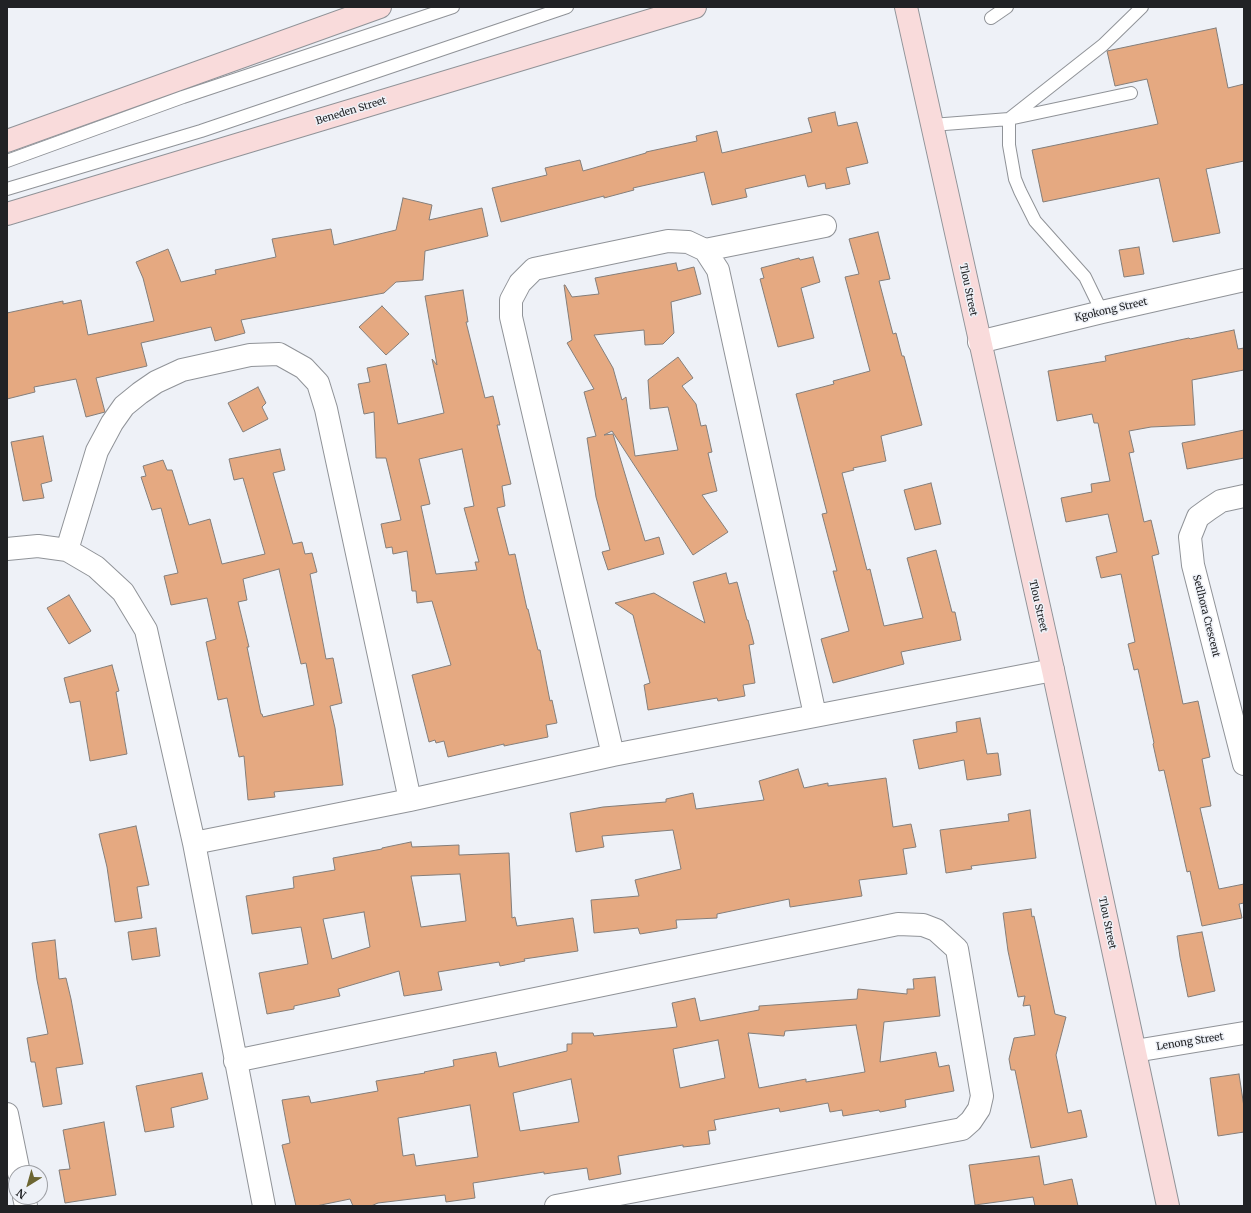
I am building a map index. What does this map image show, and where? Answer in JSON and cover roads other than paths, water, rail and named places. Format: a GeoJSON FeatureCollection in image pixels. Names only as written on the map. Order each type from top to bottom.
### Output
{"type":"FeatureCollection","features":[{"type":"Feature","properties":{"kind":"street"},"geometry":{"type":"LineString","coordinates":[[7,141],[380,7]]}},
{"type":"Feature","properties":{"kind":"street","name":"Beneden Street"},"geometry":{"type":"LineString","coordinates":[[7,214],[695,7]]}},
{"type":"Feature","properties":{"kind":"street","name":"Tlou Street"},"geometry":{"type":"LineString","coordinates":[[906,7],[979,342],[1053,670],[1168,1206]]}},
{"type":"Feature","properties":{"kind":"street"},"geometry":{"type":"LineString","coordinates":[[705,250],[825,226]]}},
{"type":"Feature","properties":{"kind":"street"},"geometry":{"type":"LineString","coordinates":[[613,755],[511,317],[510,300],[520,283],[534,269],[668,241],[688,242],[705,250],[718,270],[815,715]]}},
{"type":"Feature","properties":{"kind":"street","name":"Kgokong Street"},"geometry":{"type":"LineString","coordinates":[[979,342],[1244,280]]}},
{"type":"Feature","properties":{"kind":"street"},"geometry":{"type":"LineString","coordinates":[[67,550],[97,451],[112,423],[124,406],[140,392],[156,382],[182,370],[250,355],[279,354],[304,368],[318,382],[326,409],[410,800]]}},
{"type":"Feature","properties":{"kind":"street","name":"Setlhora Crescent"},"geometry":{"type":"LineString","coordinates":[[1244,496],[1221,501],[1209,508],[1198,517],[1190,537],[1193,565],[1244,764]]}},
{"type":"Feature","properties":{"kind":"street"},"geometry":{"type":"LineString","coordinates":[[7,547],[38,546],[67,550],[96,567],[123,592],[146,630],[194,843],[264,1206]]}},
{"type":"Feature","properties":{"kind":"street"},"geometry":{"type":"LineString","coordinates":[[194,843],[410,800],[613,755],[1053,670]]}},
{"type":"Feature","properties":{"kind":"street"},"geometry":{"type":"LineString","coordinates":[[235,1061],[898,924],[923,925],[936,930],[957,949],[982,1096],[979,1109],[962,1129],[556,1206]]}},
{"type":"Feature","properties":{"kind":"street","name":"Lenong Street"},"geometry":{"type":"LineString","coordinates":[[1135,1051],[1244,1033]]}},
{"type":"Feature","properties":{"kind":"street"},"geometry":{"type":"LineString","coordinates":[[7,1114],[17,1165]]}},
{"type":"Feature","properties":{"kind":"lane"},"geometry":{"type":"LineString","coordinates":[[7,160],[183,97],[453,7]]}},
{"type":"Feature","properties":{"kind":"lane"},"geometry":{"type":"LineString","coordinates":[[7,189],[201,131],[567,7]]}},
{"type":"Feature","properties":{"kind":"lane"},"geometry":{"type":"LineString","coordinates":[[991,18],[1007,7]]}},
{"type":"Feature","properties":{"kind":"lane"},"geometry":{"type":"LineString","coordinates":[[1009,119],[1103,45],[1142,7]]}},
{"type":"Feature","properties":{"kind":"lane"},"geometry":{"type":"LineString","coordinates":[[932,125],[1009,119],[1131,93]]}},
{"type":"Feature","properties":{"kind":"lane"},"geometry":{"type":"LineString","coordinates":[[1009,119],[1009,146],[1014,179],[1035,221],[1085,277],[1102,312]]}}]}
